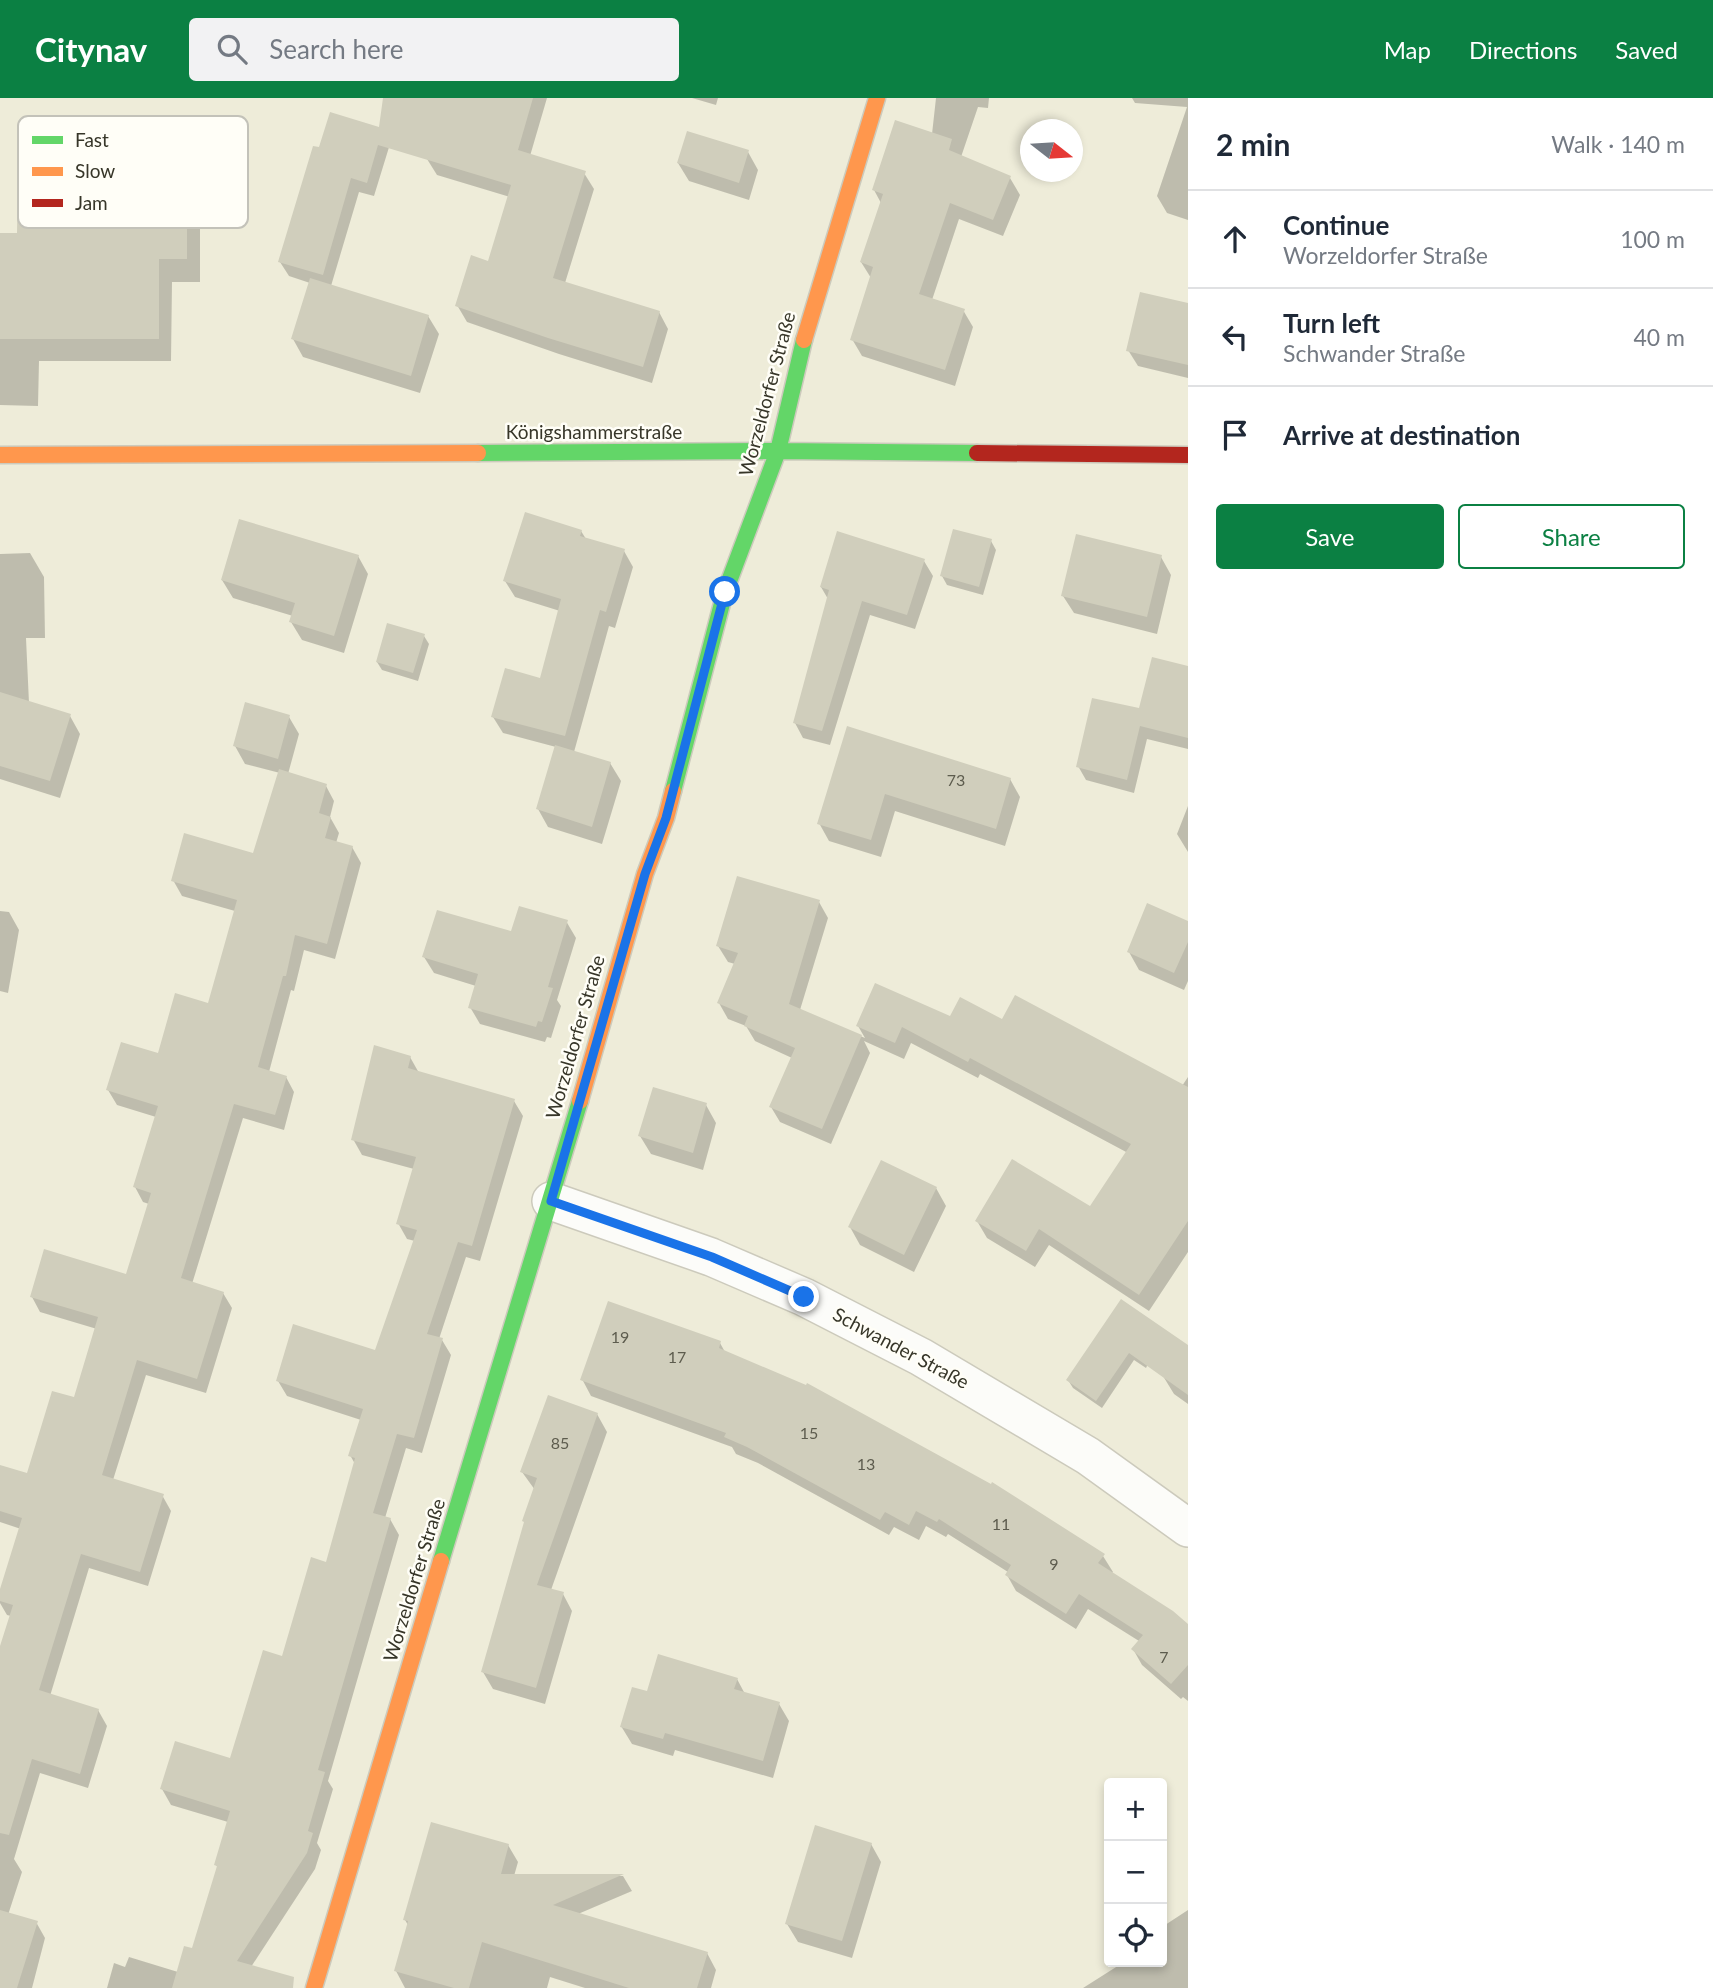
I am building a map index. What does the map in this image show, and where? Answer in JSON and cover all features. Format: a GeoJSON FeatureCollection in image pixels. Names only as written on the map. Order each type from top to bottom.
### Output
{"type":"FeatureCollection","features":[{"type":"Feature","properties":{"kind":"street","name":"Worzeldorfer Straße"},"geometry":{"type":"LineString","coordinates":[[314,1988],[392,1721],[551,1201],[645,874],[666,818],[725,592],[778,452],[808,321],[877,98]]}},
{"type":"Feature","properties":{"kind":"street","name":"Königshammerstraße"},"geometry":{"type":"LineString","coordinates":[[0,456],[778,452],[1188,455]]}},
{"type":"Feature","properties":{"kind":"street","name":"Schwander Straße"},"geometry":{"type":"LineString","coordinates":[[551,1201],[712,1257],[804,1297],[909,1350],[1088,1456],[1188,1528]]}},
{"type":"Feature","properties":{"kind":"building"},"geometry":{"type":"Polygon","coordinates":[[[383,98],[533,98],[518,150],[586,171],[553,278],[660,311],[643,367],[455,306],[471,255],[488,261],[511,185],[378,145],[367,183],[351,178],[323,275],[278,262],[313,146],[319,147],[330,112],[379,127],[383,98]]]}},
{"type":"Feature","properties":{"kind":"building"},"geometry":{"type":"Polygon","coordinates":[[[895,120],[952,139],[949,150],[1011,176],[993,220],[950,203],[919,294],[965,309],[945,370],[850,340],[873,267],[860,262],[883,194],[872,190],[895,120]]]}},
{"type":"Feature","properties":{"kind":"building"},"geometry":{"type":"Polygon","coordinates":[[[687,131],[749,150],[739,183],[677,163],[687,131]]]}},
{"type":"Feature","properties":{"kind":"building"},"geometry":{"type":"Polygon","coordinates":[[[18,179],[18,228],[187,228],[187,259],[159,259],[159,339],[0,339],[0,233],[17,233],[18,179]]]}},
{"type":"Feature","properties":{"kind":"building"},"geometry":{"type":"Polygon","coordinates":[[[310,278],[429,315],[411,376],[291,339],[310,278]]]}},
{"type":"Feature","properties":{"kind":"building"},"geometry":{"type":"Polygon","coordinates":[[[1140,292],[1188,303],[1188,365],[1126,351],[1140,292]]]}},
{"type":"Feature","properties":{"kind":"building"},"geometry":{"type":"Polygon","coordinates":[[[525,512],[582,530],[580,536],[625,549],[606,612],[600,610],[565,736],[491,717],[505,668],[540,678],[561,599],[503,581],[525,512]]]}},
{"type":"Feature","properties":{"kind":"building"},"geometry":{"type":"Polygon","coordinates":[[[239,519],[359,555],[334,636],[289,622],[295,603],[221,580],[239,519]]]}},
{"type":"Feature","properties":{"kind":"building"},"geometry":{"type":"Polygon","coordinates":[[[953,529],[992,539],[979,587],[940,576],[953,529]]]}},
{"type":"Feature","properties":{"kind":"building"},"geometry":{"type":"Polygon","coordinates":[[[837,531],[925,559],[907,615],[862,601],[822,731],[793,723],[829,590],[820,587],[837,531]]]}},
{"type":"Feature","properties":{"kind":"building"},"geometry":{"type":"Polygon","coordinates":[[[1076,534],[1162,555],[1147,617],[1061,596],[1076,534]]]}},
{"type":"Feature","properties":{"kind":"building"},"geometry":{"type":"Polygon","coordinates":[[[387,623],[425,634],[413,673],[376,662],[387,623]]]}},
{"type":"Feature","properties":{"kind":"building"},"geometry":{"type":"Polygon","coordinates":[[[1152,657],[1188,666],[1188,738],[1140,726],[1127,780],[1076,767],[1092,698],[1139,708],[1152,657]]]}},
{"type":"Feature","properties":{"kind":"building"},"geometry":{"type":"Polygon","coordinates":[[[0,692],[71,714],[50,781],[0,766],[0,692]]]}},
{"type":"Feature","properties":{"kind":"building"},"geometry":{"type":"Polygon","coordinates":[[[245,702],[290,715],[278,759],[233,746],[245,702]]]}},
{"type":"Feature","properties":{"kind":"building"},"geometry":{"type":"Polygon","coordinates":[[[847,726],[1011,778],[996,829],[885,794],[871,840],[817,824],[847,726]]]}},
{"type":"Feature","properties":{"kind":"building"},"geometry":{"type":"Polygon","coordinates":[[[555,745],[611,762],[592,827],[536,809],[555,745]]]}},
{"type":"Feature","properties":{"kind":"building"},"geometry":{"type":"Polygon","coordinates":[[[279,769],[327,784],[319,813],[331,817],[325,838],[353,846],[327,944],[295,935],[286,976],[283,976],[258,1067],[287,1076],[275,1115],[234,1104],[181,1278],[224,1292],[197,1379],[137,1360],[102,1475],[164,1494],[140,1572],[81,1554],[39,1690],[99,1709],[80,1774],[32,1759],[9,1835],[0,1833],[0,1646],[13,1605],[0,1601],[0,1589],[22,1518],[0,1511],[0,1465],[27,1473],[52,1391],[74,1397],[98,1317],[30,1297],[44,1249],[126,1274],[151,1193],[133,1187],[158,1106],[106,1090],[121,1042],[158,1053],[175,993],[208,1003],[237,900],[171,881],[184,833],[253,853],[279,769]]]}},
{"type":"Feature","properties":{"kind":"building"},"geometry":{"type":"Polygon","coordinates":[[[737,876],[820,900],[789,1004],[862,1035],[822,1129],[769,1107],[795,1048],[744,1026],[748,1016],[717,1003],[738,953],[716,946],[737,876]]]}},
{"type":"Feature","properties":{"kind":"building"},"geometry":{"type":"Polygon","coordinates":[[[1147,903],[1188,921],[1188,942],[1174,973],[1127,952],[1147,903]]]}},
{"type":"Feature","properties":{"kind":"building"},"geometry":{"type":"Polygon","coordinates":[[[519,906],[568,920],[548,987],[553,988],[542,1022],[538,1021],[536,1027],[468,1008],[478,974],[422,957],[437,910],[511,931],[519,906]]]}},
{"type":"Feature","properties":{"kind":"building"},"geometry":{"type":"Polygon","coordinates":[[[875,983],[950,1016],[960,997],[1002,1019],[1015,995],[1188,1087],[1188,1221],[1139,1295],[1039,1229],[1026,1251],[975,1221],[1012,1159],[1090,1206],[1131,1144],[970,1058],[968,1062],[902,1027],[895,1043],[856,1026],[875,983]]]}},
{"type":"Feature","properties":{"kind":"building"},"geometry":{"type":"Polygon","coordinates":[[[374,1045],[411,1056],[408,1068],[515,1099],[472,1246],[458,1242],[427,1334],[443,1338],[414,1438],[397,1434],[373,1513],[391,1518],[318,1770],[325,1772],[308,1831],[313,1833],[307,1853],[237,1961],[294,1977],[293,1988],[172,1988],[184,1946],[192,1948],[217,1866],[214,1865],[230,1811],[160,1789],[175,1741],[230,1758],[263,1650],[282,1656],[311,1557],[326,1562],[355,1458],[348,1456],[363,1409],[276,1381],[293,1324],[375,1350],[417,1230],[396,1224],[416,1157],[351,1140],[374,1045]]]}},
{"type":"Feature","properties":{"kind":"building"},"geometry":{"type":"Polygon","coordinates":[[[653,1087],[707,1103],[693,1153],[638,1136],[653,1087]]]}},
{"type":"Feature","properties":{"kind":"building"},"geometry":{"type":"Polygon","coordinates":[[[881,1160],[937,1187],[904,1255],[848,1227],[881,1160]]]}},
{"type":"Feature","properties":{"kind":"building"},"geometry":{"type":"Polygon","coordinates":[[[1121,1299],[1188,1345],[1188,1395],[1129,1353],[1096,1401],[1066,1380],[1121,1299]]]}},
{"type":"Feature","properties":{"kind":"building"},"geometry":{"type":"Polygon","coordinates":[[[608,1301],[721,1341],[719,1348],[806,1385],[807,1383],[991,1484],[992,1482],[1105,1554],[1098,1563],[1173,1611],[1188,1624],[1188,1665],[1171,1684],[1131,1649],[1143,1635],[1079,1594],[1066,1614],[1005,1575],[1011,1565],[939,1519],[937,1522],[916,1511],[909,1525],[885,1512],[880,1520],[724,1437],[726,1433],[580,1380],[608,1301]]]}},
{"type":"Feature","properties":{"kind":"building"},"geometry":{"type":"Polygon","coordinates":[[[548,1395],[598,1413],[537,1585],[564,1592],[536,1688],[481,1672],[524,1522],[522,1521],[537,1478],[520,1472],[548,1395]]]}},
{"type":"Feature","properties":{"kind":"building"},"geometry":{"type":"Polygon","coordinates":[[[658,1654],[738,1678],[734,1689],[780,1702],[763,1761],[665,1733],[663,1739],[620,1727],[632,1687],[647,1691],[658,1654]]]}},
{"type":"Feature","properties":{"kind":"building"},"geometry":{"type":"Polygon","coordinates":[[[431,1822],[509,1844],[501,1874],[624,1874],[553,1905],[708,1952],[697,1988],[629,1988],[482,1942],[469,1988],[454,1988],[394,1971],[408,1921],[403,1920],[431,1822]]]}},
{"type":"Feature","properties":{"kind":"building"},"geometry":{"type":"Polygon","coordinates":[[[815,1825],[872,1843],[842,1941],[785,1924],[815,1825]]]}},
{"type":"Feature","properties":{"kind":"building"},"geometry":{"type":"Polygon","coordinates":[[[0,1910],[38,1921],[17,1988],[0,1988],[0,1910]]]}},
{"type":"Feature","properties":{"kind":"traffic: fast"},"geometry":{"type":"LineString","coordinates":[[673,791],[725,592],[778,451],[804,340]]}},
{"type":"Feature","properties":{"kind":"traffic: fast"},"geometry":{"type":"LineString","coordinates":[[478,453],[977,453]]}},
{"type":"Feature","properties":{"kind":"traffic: fast"},"geometry":{"type":"LineString","coordinates":[[441,1561],[580,1101]]}},
{"type":"Feature","properties":{"kind":"traffic: slow"},"geometry":{"type":"LineString","coordinates":[[804,340],[877,98]]}},
{"type":"Feature","properties":{"kind":"traffic: slow"},"geometry":{"type":"LineString","coordinates":[[0,455],[478,453]]}},
{"type":"Feature","properties":{"kind":"traffic: slow"},"geometry":{"type":"LineString","coordinates":[[580,1101],[645,874],[673,791]]}},
{"type":"Feature","properties":{"kind":"traffic: slow"},"geometry":{"type":"LineString","coordinates":[[314,1988],[441,1561]]}},
{"type":"Feature","properties":{"kind":"traffic: jam"},"geometry":{"type":"LineString","coordinates":[[977,453],[1188,455]]}},
{"type":"Feature","properties":{"kind":"route"},"geometry":{"type":"LineString","coordinates":[[725,592],[666,818],[645,874],[551,1201],[712,1257],[804,1297]]}}]}
